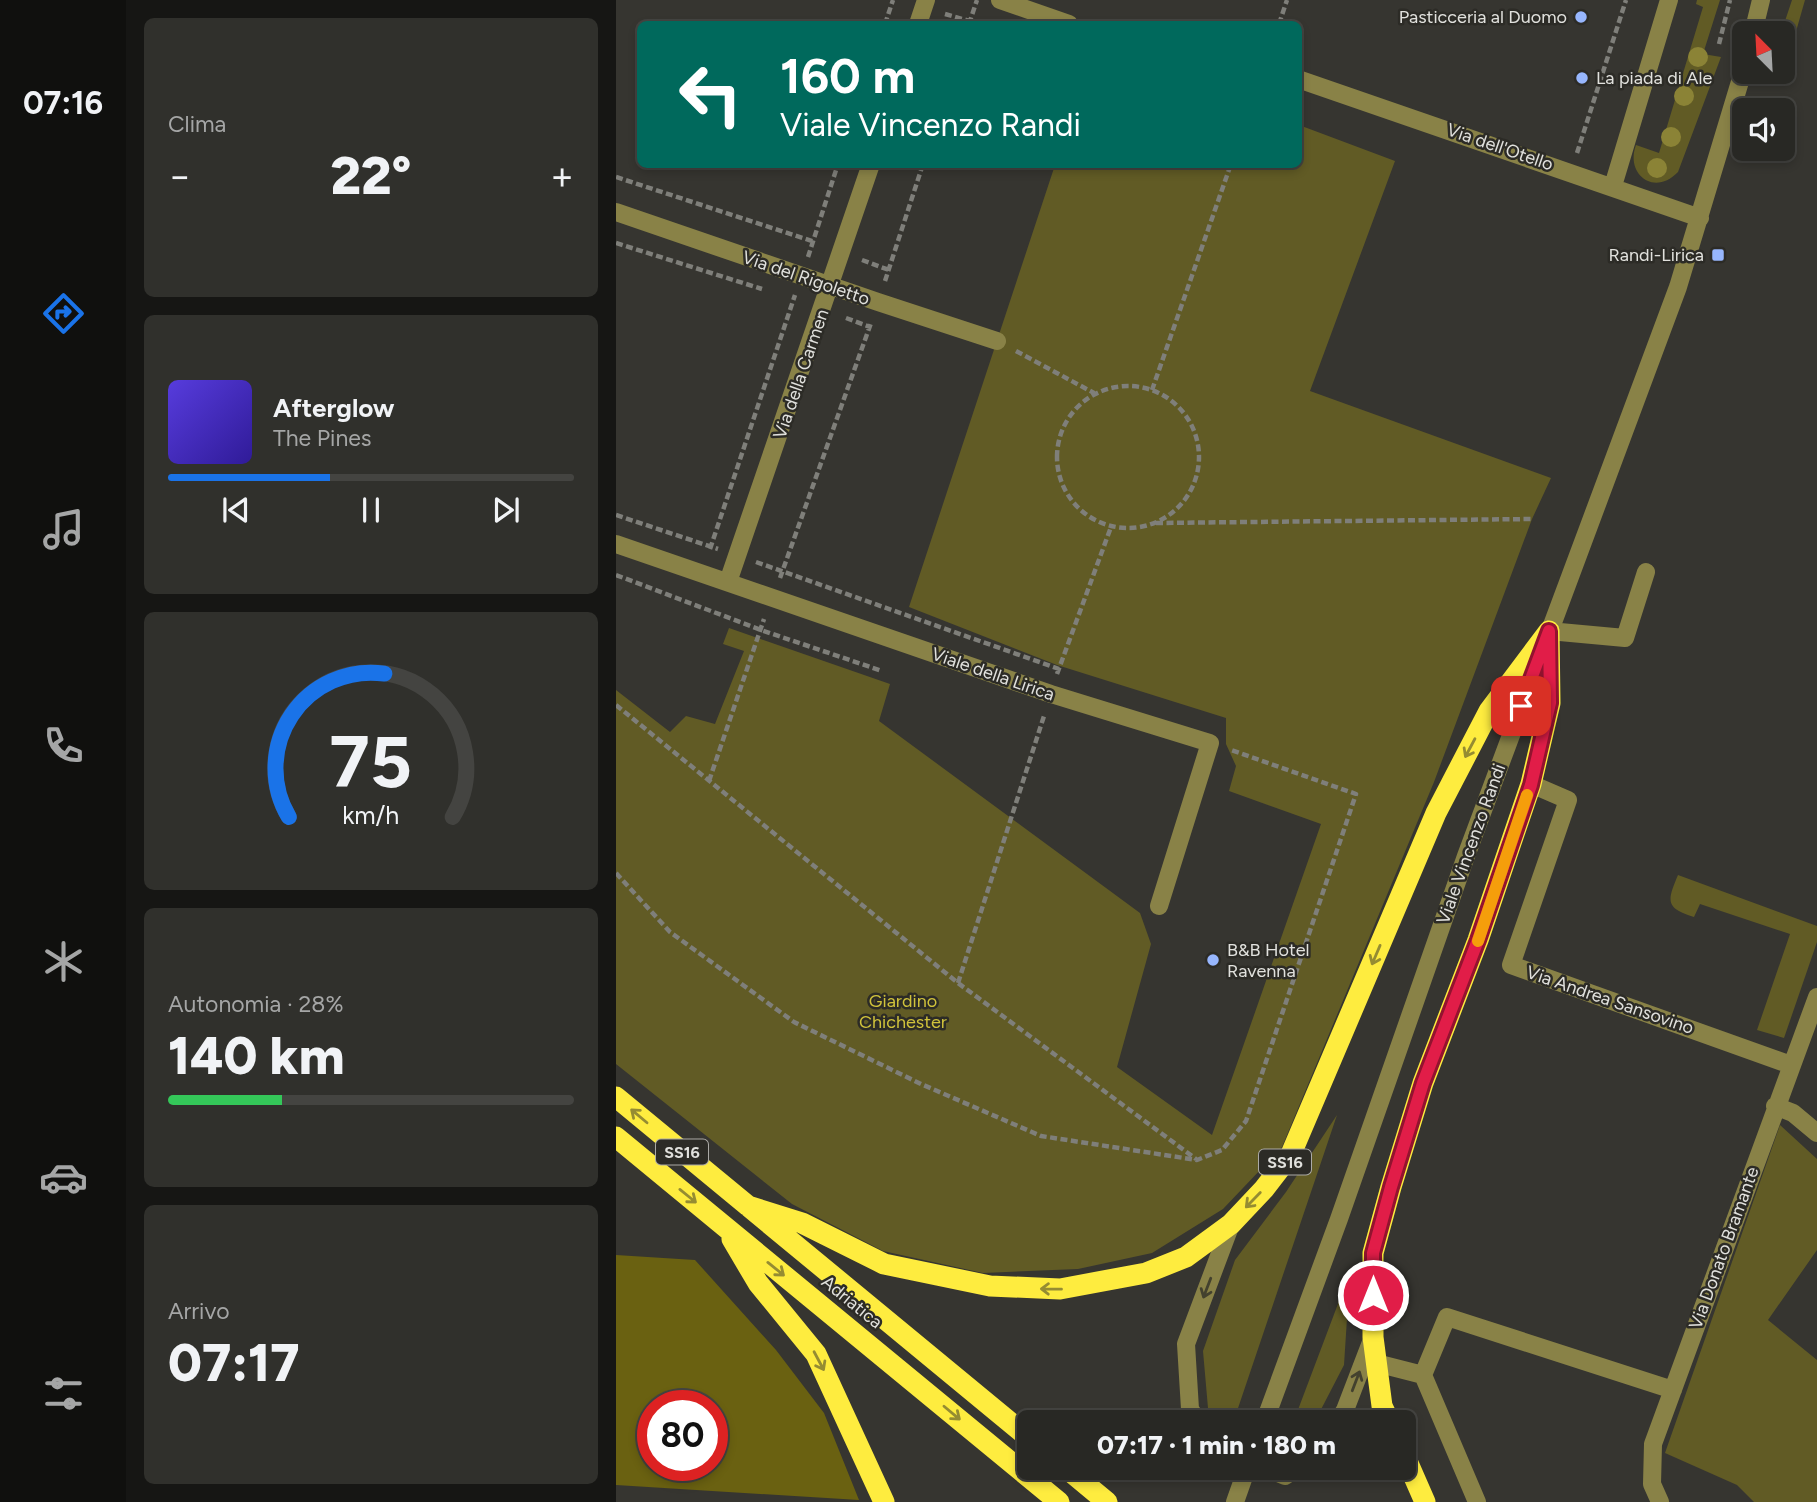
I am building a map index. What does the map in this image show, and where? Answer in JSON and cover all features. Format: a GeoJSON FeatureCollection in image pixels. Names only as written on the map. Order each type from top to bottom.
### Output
{"type":"FeatureCollection","features":[{"type":"Feature","properties":{"kind":"highway"},"geometry":{"type":"LineString","coordinates":[[1384,1410],[1373,1338],[1373,1253],[1423,1083],[1478,940],[1531,785],[1550,703],[1549,631]]}},
{"type":"Feature","properties":{"kind":"highway","name":"SS16"},"geometry":{"type":"LineString","coordinates":[[748,1206],[802,1223],[884,1264],[990,1286],[1060,1289],[1146,1273],[1186,1257],[1231,1224],[1292,1154],[1436,813],[1489,711],[1549,631]]}},
{"type":"Feature","properties":{"kind":"highway","name":"Adriatica"},"geometry":{"type":"LineString","coordinates":[[616,1097],[1017,1428]]}},
{"type":"Feature","properties":{"kind":"highway","name":"Adriatica"},"geometry":{"type":"LineString","coordinates":[[616,1137],[1059,1502]]}},
{"type":"Feature","properties":{"kind":"highway","name":"SS16"},"geometry":{"type":"LineString","coordinates":[[723,1226],[758,1283],[817,1354],[884,1502]]}},
{"type":"Feature","properties":{"kind":"highway"},"geometry":{"type":"LineString","coordinates":[[1080,1480],[1107,1502]]}},
{"type":"Feature","properties":{"kind":"highway"},"geometry":{"type":"LineString","coordinates":[[1415,1480],[1425,1502]]}},
{"type":"Feature","properties":{"kind":"street"},"geometry":{"type":"LineString","coordinates":[[919,21],[926,0]]}},
{"type":"Feature","properties":{"kind":"street"},"geometry":{"type":"LineString","coordinates":[[1000,0],[1060,21]]}},
{"type":"Feature","properties":{"kind":"street"},"geometry":{"type":"LineString","coordinates":[[1613,186],[1669,0]]}},
{"type":"Feature","properties":{"kind":"street"},"geometry":{"type":"LineString","coordinates":[[1756,21],[1762,1]]}},
{"type":"Feature","properties":{"kind":"street","name":"Via dell'Otello"},"geometry":{"type":"LineString","coordinates":[[1302,80],[1700,218]]}},
{"type":"Feature","properties":{"kind":"street","name":"Viale Vincenzo Randi"},"geometry":{"type":"LineString","coordinates":[[1269,1410],[1466,856],[1678,287],[1739,84]]}},
{"type":"Feature","properties":{"kind":"street","name":"Via della Carmen"},"geometry":{"type":"LineString","coordinates":[[729,582],[870,168]]}},
{"type":"Feature","properties":{"kind":"street","name":"Via del Rigoletto"},"geometry":{"type":"LineString","coordinates":[[616,212],[997,341]]}},
{"type":"Feature","properties":{"kind":"street","name":"Viale della Lirica"},"geometry":{"type":"LineString","coordinates":[[616,544],[1051,694],[1210,743]]}},
{"type":"Feature","properties":{"kind":"street"},"geometry":{"type":"LineString","coordinates":[[1549,631],[1625,638],[1646,572]]}},
{"type":"Feature","properties":{"kind":"street"},"geometry":{"type":"LineString","coordinates":[[1159,906],[1210,743]]}},
{"type":"Feature","properties":{"kind":"street","name":"Via Andrea Sansovino"},"geometry":{"type":"LineString","coordinates":[[1531,785],[1569,800],[1511,965],[1791,1065]]}},
{"type":"Feature","properties":{"kind":"street","name":"Via Donato Bramante"},"geometry":{"type":"LineString","coordinates":[[1660,1502],[1652,1484],[1653,1444],[1817,996]]}},
{"type":"Feature","properties":{"kind":"street"},"geometry":{"type":"LineString","coordinates":[[1775,1106],[1793,1113],[1817,1133]]}},
{"type":"Feature","properties":{"kind":"street"},"geometry":{"type":"LineString","coordinates":[[1192,1410],[1186,1344],[1231,1224]]}},
{"type":"Feature","properties":{"kind":"street"},"geometry":{"type":"LineString","coordinates":[[1478,1502],[1423,1375],[1447,1317],[1673,1390]]}},
{"type":"Feature","properties":{"kind":"street"},"geometry":{"type":"LineString","coordinates":[[1345,1410],[1373,1338]]}},
{"type":"Feature","properties":{"kind":"street"},"geometry":{"type":"LineString","coordinates":[[1376,1363],[1423,1375]]}},
{"type":"Feature","properties":{"kind":"street"},"geometry":{"type":"LineString","coordinates":[[1235,1502],[1243,1480]]}},
{"type":"Feature","properties":{"kind":"path"},"geometry":{"type":"LineString","coordinates":[[886,21],[893,0]]}},
{"type":"Feature","properties":{"kind":"path"},"geometry":{"type":"LineString","coordinates":[[969,21],[977,0]]}},
{"type":"Feature","properties":{"kind":"path"},"geometry":{"type":"LineString","coordinates":[[1280,21],[1287,0]]}},
{"type":"Feature","properties":{"kind":"path"},"geometry":{"type":"LineString","coordinates":[[1719,44],[1730,0]]}},
{"type":"Feature","properties":{"kind":"path"},"geometry":{"type":"LineString","coordinates":[[690,602],[711,547],[837,168]]}},
{"type":"Feature","properties":{"kind":"path"},"geometry":{"type":"LineString","coordinates":[[709,781],[870,327],[922,168]]}},
{"type":"Feature","properties":{"kind":"path"},"geometry":{"type":"LineString","coordinates":[[1152,390],[1230,168]]}},
{"type":"Feature","properties":{"kind":"path"},"geometry":{"type":"LineString","coordinates":[[616,177],[889,270]]}},
{"type":"Feature","properties":{"kind":"path"},"geometry":{"type":"LineString","coordinates":[[616,243],[768,291]]}},
{"type":"Feature","properties":{"kind":"path"},"geometry":{"type":"LineString","coordinates":[[781,295],[870,327]]}},
{"type":"Feature","properties":{"kind":"path"},"geometry":{"type":"LineString","coordinates":[[997,341],[1094,394]]}},
{"type":"Feature","properties":{"kind":"path"},"geometry":{"type":"LineString","coordinates":[[1155,523],[1176,510],[1191,491],[1199,467],[1198,443],[1189,420],[1173,402],[1152,390],[1123,386],[1094,394],[1075,409],[1061,429],[1056,454],[1059,478],[1070,500],[1088,517],[1111,527],[1133,528],[1155,523],[1532,519]]}},
{"type":"Feature","properties":{"kind":"path"},"geometry":{"type":"LineString","coordinates":[[616,515],[1059,669]]}},
{"type":"Feature","properties":{"kind":"path"},"geometry":{"type":"LineString","coordinates":[[958,983],[1059,669],[1111,527]]}},
{"type":"Feature","properties":{"kind":"path"},"geometry":{"type":"LineString","coordinates":[[616,575],[761,630],[882,671]]}},
{"type":"Feature","properties":{"kind":"path"},"geometry":{"type":"LineString","coordinates":[[616,705],[958,983],[1197,1160]]}},
{"type":"Feature","properties":{"kind":"path"},"geometry":{"type":"LineString","coordinates":[[616,873],[670,932],[794,1022],[921,1084],[1041,1136],[1197,1160],[1222,1150],[1246,1121],[1356,793],[1210,743]]}},
{"type":"Feature","properties":{"kind":"green space"},"geometry":{"type":"Polygon","coordinates":[[[1697,0],[1720,0],[1703,54],[1721,57],[1678,172],[1669,179],[1651,182],[1638,173],[1634,156],[1636,145],[1659,153],[1703,7],[1696,4],[1697,0]]]}},
{"type":"Feature","properties":{"kind":"green space"},"geometry":{"type":"Polygon","coordinates":[[[1792,0],[1805,0],[1796,32],[1796,21],[1785,21],[1792,0]]]}},
{"type":"Feature","properties":{"kind":"green space","name":"Giardino Chichester"},"geometry":{"type":"Polygon","coordinates":[[[1302,126],[1395,161],[1310,391],[1551,478],[1532,519],[1434,782],[1282,1147],[1223,1209],[1152,1253],[1078,1269],[983,1273],[883,1251],[792,1204],[616,1064],[616,690],[670,732],[686,716],[715,724],[744,651],[723,644],[729,628],[890,684],[879,721],[1140,913],[1151,944],[1117,1067],[1212,1135],[1321,824],[1229,791],[1236,766],[1226,744],[1226,718],[1057,665],[909,607],[1054,168],[1302,168],[1302,126]]]}},
{"type":"Feature","properties":{"kind":"green space"},"geometry":{"type":"Polygon","coordinates":[[[1678,875],[1817,926],[1817,942],[1784,1038],[1757,1030],[1790,934],[1700,904],[1694,917],[1685,914],[1673,907],[1671,902],[1678,875]]]}},
{"type":"Feature","properties":{"kind":"green space"},"geometry":{"type":"Polygon","coordinates":[[[1337,1115],[1237,1410],[1212,1410],[1208,1408],[1203,1351],[1235,1260],[1286,1192],[1337,1115]]]}},
{"type":"Feature","properties":{"kind":"green space"},"geometry":{"type":"Polygon","coordinates":[[[1780,1125],[1817,1159],[1817,1250],[1768,1320],[1817,1360],[1817,1502],[1754,1502],[1737,1485],[1665,1453],[1780,1125]]]}},
{"type":"Feature","properties":{"kind":"green space"},"geometry":{"type":"Polygon","coordinates":[[[1350,1272],[1344,1365],[1321,1410],[1298,1410],[1350,1272]]]}},
{"type":"Feature","properties":{"kind":"shaded area"},"geometry":{"type":"Polygon","coordinates":[[[616,1255],[695,1260],[776,1350],[824,1413],[859,1500],[616,1485],[616,1255]]]}},
{"type":"Feature","properties":{"kind":"slow traffic"},"geometry":{"type":"LineString","coordinates":[[1478,941],[1527,795]]}},
{"type":"Feature","properties":{"kind":"place","name":"Pasticceria al Duomo"},"geometry":{"type":"Point","coordinates":[1581,17]}},
{"type":"Feature","properties":{"kind":"place","name":"La piada di Ale"},"geometry":{"type":"Point","coordinates":[1582,78]}},
{"type":"Feature","properties":{"kind":"place","name":"Randi-Lirica"},"geometry":{"type":"Point","coordinates":[1718,255]}},
{"type":"Feature","properties":{"kind":"place","name":"B&B Hotel Ravenna"},"geometry":{"type":"Point","coordinates":[1213,960]}},
{"type":"Feature","properties":{"kind":"route"},"geometry":{"type":"LineString","coordinates":[[1373,1295],[1373,1253],[1423,1083],[1478,940],[1531,785],[1550,703],[1549,631],[1521,706]]}}]}
